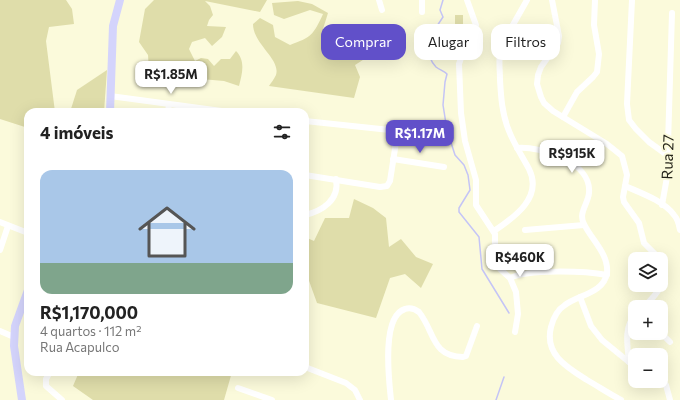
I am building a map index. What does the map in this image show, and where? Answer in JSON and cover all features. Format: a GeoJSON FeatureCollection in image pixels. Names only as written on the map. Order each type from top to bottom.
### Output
{"type":"FeatureCollection","features":[{"type":"Feature","properties":{"kind":"main road"},"geometry":{"type":"LineString","coordinates":[[110,108],[113,26],[120,0]]}},
{"type":"Feature","properties":{"kind":"main road"},"geometry":{"type":"LineString","coordinates":[[22,400],[14,337],[15,326],[24,301]]}},
{"type":"Feature","properties":{"kind":"street"},"geometry":{"type":"LineString","coordinates":[[379,0],[382,10]]}},
{"type":"Feature","properties":{"kind":"street"},"geometry":{"type":"LineString","coordinates":[[422,0],[422,12]]}},
{"type":"Feature","properties":{"kind":"street"},"geometry":{"type":"LineString","coordinates":[[467,0],[476,25],[475,32],[460,59],[459,64],[461,113],[465,141],[476,180],[476,205],[494,231],[496,259],[500,269],[510,278],[515,287],[518,314],[515,332]]}},
{"type":"Feature","properties":{"kind":"street"},"geometry":{"type":"LineString","coordinates":[[494,231],[516,215],[525,205],[533,184],[532,177],[509,131],[502,110],[500,52],[501,46],[528,0]]}},
{"type":"Feature","properties":{"kind":"street"},"geometry":{"type":"LineString","coordinates":[[552,0],[559,36],[558,43],[541,67],[538,75],[537,84],[544,103],[552,111],[619,152],[622,156],[626,169],[623,197],[624,202],[639,223],[644,242],[653,252]]}},
{"type":"Feature","properties":{"kind":"street"},"geometry":{"type":"LineString","coordinates":[[563,117],[577,92],[597,72],[599,54],[594,25],[595,0]]}},
{"type":"Feature","properties":{"kind":"street"},"geometry":{"type":"LineString","coordinates":[[632,0],[627,104],[629,120],[649,142],[667,155]]}},
{"type":"Feature","properties":{"kind":"street","name":"Rua 27"},"geometry":{"type":"LineString","coordinates":[[662,205],[667,177],[672,13]]}},
{"type":"Feature","properties":{"kind":"street"},"geometry":{"type":"LineString","coordinates":[[110,96],[199,108]]}},
{"type":"Feature","properties":{"kind":"street"},"geometry":{"type":"LineString","coordinates":[[168,108],[169,104]]}},
{"type":"Feature","properties":{"kind":"street"},"geometry":{"type":"LineString","coordinates":[[309,122],[390,130],[396,134],[389,185],[384,187],[309,176]]}},
{"type":"Feature","properties":{"kind":"street"},"geometry":{"type":"LineString","coordinates":[[517,148],[526,147],[540,150],[568,161],[583,172],[587,179],[589,194],[581,218],[603,256],[607,268],[606,275],[596,288],[569,302],[559,310],[552,325],[549,339],[554,351],[569,369],[621,400]]}},
{"type":"Feature","properties":{"kind":"street"},"geometry":{"type":"LineString","coordinates":[[393,159],[444,167]]}},
{"type":"Feature","properties":{"kind":"street"},"geometry":{"type":"LineString","coordinates":[[309,214],[322,209],[329,202],[336,192],[336,179]]}},
{"type":"Feature","properties":{"kind":"street"},"geometry":{"type":"LineString","coordinates":[[625,186],[662,205],[675,215],[680,230]]}},
{"type":"Feature","properties":{"kind":"street"},"geometry":{"type":"LineString","coordinates":[[0,222],[24,232]]}},
{"type":"Feature","properties":{"kind":"street"},"geometry":{"type":"LineString","coordinates":[[525,230],[584,225]]}},
{"type":"Feature","properties":{"kind":"street"},"geometry":{"type":"LineString","coordinates":[[0,250],[8,226]]}},
{"type":"Feature","properties":{"kind":"street"},"geometry":{"type":"LineString","coordinates":[[510,278],[520,274],[549,272],[586,272],[606,275]]}},
{"type":"Feature","properties":{"kind":"street"},"geometry":{"type":"LineString","coordinates":[[650,300],[657,292]]}},
{"type":"Feature","properties":{"kind":"street"},"geometry":{"type":"LineString","coordinates":[[580,297],[592,326],[598,335],[606,344],[628,361]]}},
{"type":"Feature","properties":{"kind":"street"},"geometry":{"type":"LineString","coordinates":[[391,400],[388,346],[392,327],[400,312],[406,308],[414,309],[419,312],[441,350],[448,355],[466,356],[478,326]]}},
{"type":"Feature","properties":{"kind":"street"},"geometry":{"type":"LineString","coordinates":[[0,331],[14,337]]}},
{"type":"Feature","properties":{"kind":"street"},"geometry":{"type":"LineString","coordinates":[[309,369],[346,383],[355,390],[360,400]]}},
{"type":"Feature","properties":{"kind":"street"},"geometry":{"type":"LineString","coordinates":[[48,376],[46,386],[62,400]]}},
{"type":"Feature","properties":{"kind":"street"},"geometry":{"type":"LineString","coordinates":[[238,388],[272,400]]}},
{"type":"Feature","properties":{"kind":"street"},"geometry":{"type":"LineString","coordinates":[[667,388],[670,400]]}},
{"type":"Feature","properties":{"kind":"shaded area"},"geometry":{"type":"Polygon","coordinates":[[[0,0],[66,0],[72,9],[74,24],[49,27],[46,41],[54,108],[24,108],[24,127],[0,119],[0,0]]]}},
{"type":"Feature","properties":{"kind":"shaded area"},"geometry":{"type":"Polygon","coordinates":[[[154,0],[267,0],[260,12],[205,1],[210,6],[213,15],[207,26],[226,27],[222,37],[212,46],[205,38],[192,42],[189,49],[195,61],[201,58],[208,59],[214,66],[221,59],[230,59],[236,51],[242,63],[239,86],[224,81],[178,77],[171,63],[159,64],[149,70],[148,55],[139,42],[145,9],[154,0]]]}},
{"type":"Feature","properties":{"kind":"shaded area"},"geometry":{"type":"Polygon","coordinates":[[[298,1],[312,4],[328,13],[325,24],[321,24],[321,60],[363,60],[355,65],[360,77],[354,98],[269,86],[276,75],[275,63],[257,38],[253,24],[260,18],[273,25],[275,37],[290,45],[311,35],[317,27],[323,14],[310,10],[284,19],[274,15],[272,3],[298,1]]]}},
{"type":"Feature","properties":{"kind":"shaded area"},"geometry":{"type":"Polygon","coordinates":[[[455,15],[463,15],[463,24],[455,24],[455,15]]]}},
{"type":"Feature","properties":{"kind":"shaded area"},"geometry":{"type":"Polygon","coordinates":[[[107,70],[104,108],[71,108],[77,90],[107,70]]]}},
{"type":"Feature","properties":{"kind":"shaded area"},"geometry":{"type":"Polygon","coordinates":[[[354,199],[373,208],[386,218],[389,247],[401,239],[416,257],[433,264],[421,288],[405,274],[390,278],[376,318],[317,303],[309,281],[309,239],[314,241],[325,218],[349,218],[354,199]]]}},
{"type":"Feature","properties":{"kind":"shaded area"},"geometry":{"type":"Polygon","coordinates":[[[77,376],[231,376],[224,400],[93,400],[73,386],[77,376]]]}},
{"type":"Feature","properties":{"kind":"waterway"},"geometry":{"type":"LineString","coordinates":[[443,0],[440,10],[443,17],[435,29],[429,33],[428,47],[429,55],[433,63],[436,67],[447,74],[443,105],[447,130],[455,155],[464,165],[468,175],[470,190],[459,208],[459,212],[479,237],[482,269],[509,313]]}},
{"type":"Feature","properties":{"kind":"waterway"},"geometry":{"type":"LineString","coordinates":[[496,400],[504,377]]}}]}
